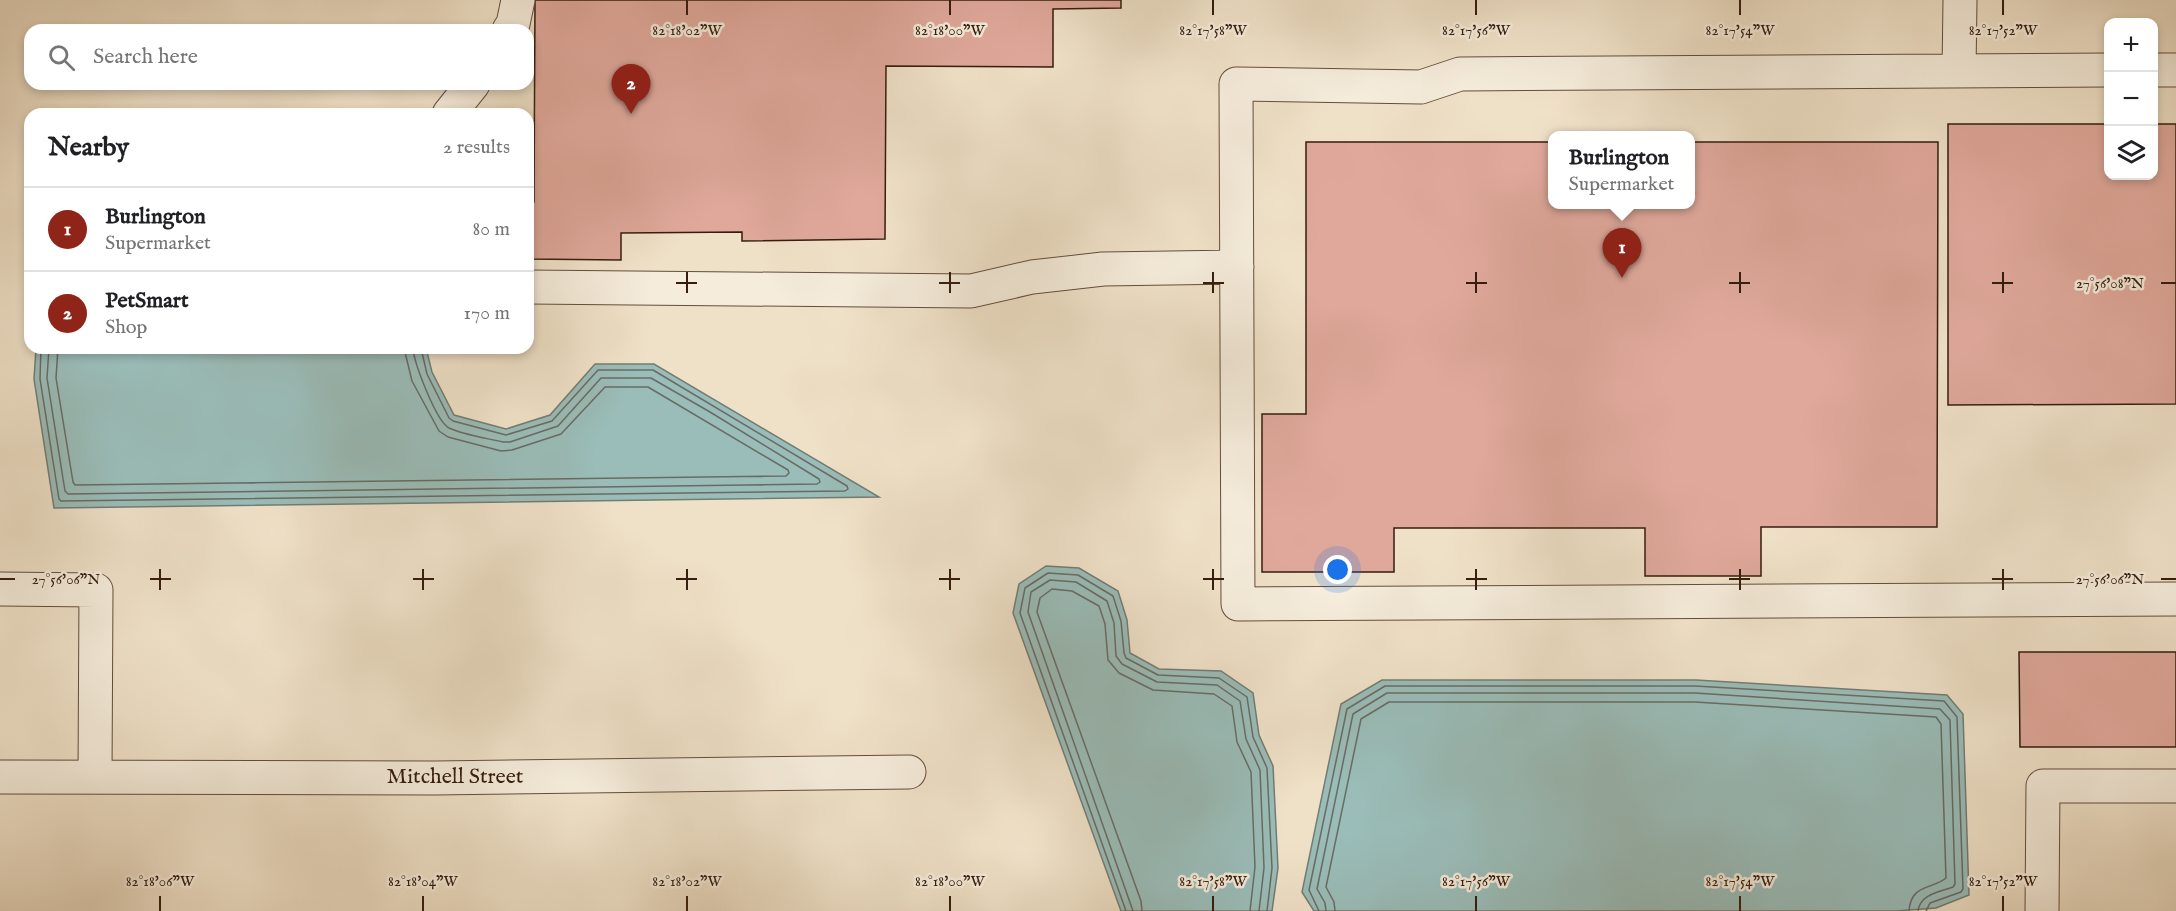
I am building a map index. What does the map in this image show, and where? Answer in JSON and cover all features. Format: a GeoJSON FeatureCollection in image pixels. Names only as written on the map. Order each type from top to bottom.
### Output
{"type":"FeatureCollection","features":[{"type":"Feature","properties":{"kind":"street"},"geometry":{"type":"LineString","coordinates":[[511,24],[518,0]]}},
{"type":"Feature","properties":{"kind":"street"},"geometry":{"type":"LineString","coordinates":[[1959,71],[1960,0]]}},
{"type":"Feature","properties":{"kind":"street"},"geometry":{"type":"LineString","coordinates":[[2104,70],[1460,74],[1421,87],[1236,84],[1238,604],[2176,599]]}},
{"type":"Feature","properties":{"kind":"street"},"geometry":{"type":"LineString","coordinates":[[2158,70],[2176,70]]}},
{"type":"Feature","properties":{"kind":"street"},"geometry":{"type":"LineString","coordinates":[[454,108],[468,90]]}},
{"type":"Feature","properties":{"kind":"street"},"geometry":{"type":"LineString","coordinates":[[534,287],[971,291],[1032,277],[1103,269],[1237,267]]}},
{"type":"Feature","properties":{"kind":"street"},"geometry":{"type":"LineString","coordinates":[[0,589],[96,590],[95,777]]}},
{"type":"Feature","properties":{"kind":"street","name":"Mitchell Street"},"geometry":{"type":"LineString","coordinates":[[0,777],[435,778],[909,772]]}},
{"type":"Feature","properties":{"kind":"street"},"geometry":{"type":"LineString","coordinates":[[2042,911],[2043,786],[2176,786]]}},
{"type":"Feature","properties":{"kind":"water"},"geometry":{"type":"Polygon","coordinates":[[[36,354],[428,354],[432,372],[454,415],[506,429],[550,415],[595,364],[654,364],[879,497],[54,508],[34,379],[36,354]]]}},
{"type":"Feature","properties":{"kind":"water"},"geometry":{"type":"Polygon","coordinates":[[[1046,566],[1079,568],[1118,591],[1127,620],[1130,653],[1159,669],[1221,671],[1253,693],[1259,735],[1273,766],[1278,868],[1272,911],[1121,911],[1013,613],[1019,584],[1046,566]]]}},
{"type":"Feature","properties":{"kind":"water"},"geometry":{"type":"Polygon","coordinates":[[[1382,680],[1696,680],[1947,695],[1963,714],[1969,895],[1936,908],[1895,911],[1314,911],[1302,892],[1341,704],[1382,680]]]}},
{"type":"Feature","properties":{"kind":"building"},"geometry":{"type":"Polygon","coordinates":[[[535,0],[1121,0],[1121,8],[1053,9],[1053,67],[886,66],[885,239],[742,241],[742,232],[621,233],[621,260],[534,259],[535,0]]]}},
{"type":"Feature","properties":{"kind":"building"},"geometry":{"type":"Polygon","coordinates":[[[1948,124],[2104,124],[2104,180],[2158,180],[2158,124],[2176,124],[2176,404],[1948,405],[1948,124]]]}},
{"type":"Feature","properties":{"kind":"building"},"geometry":{"type":"Polygon","coordinates":[[[1306,142],[1548,142],[1548,209],[1695,209],[1695,142],[1938,142],[1937,527],[1761,527],[1761,576],[1645,576],[1645,528],[1394,528],[1394,572],[1262,572],[1262,414],[1306,414],[1306,142]]]}},
{"type":"Feature","properties":{"kind":"building"},"geometry":{"type":"Polygon","coordinates":[[[2019,652],[2176,652],[2176,747],[2020,747],[2019,652]]]}},
{"type":"Feature","properties":{"kind":"place","name":"PetSmart"},"geometry":{"type":"Point","coordinates":[631,114]}},
{"type":"Feature","properties":{"kind":"place","name":"Burlington"},"geometry":{"type":"Point","coordinates":[1622,278]}}]}
